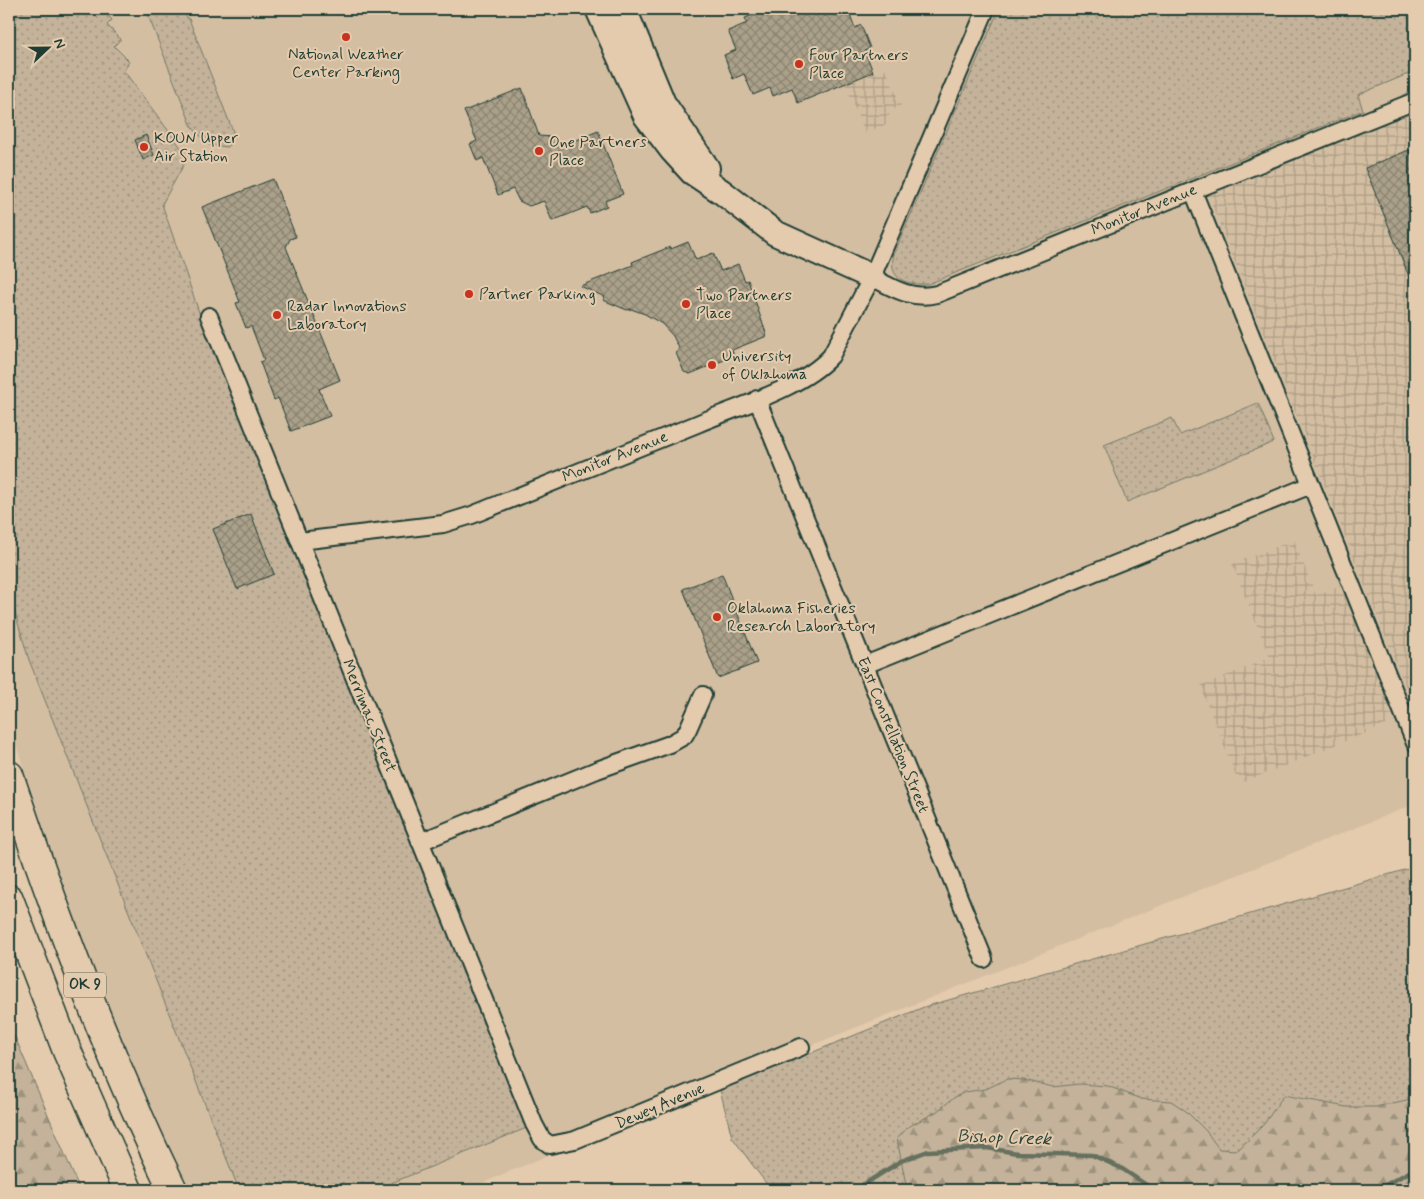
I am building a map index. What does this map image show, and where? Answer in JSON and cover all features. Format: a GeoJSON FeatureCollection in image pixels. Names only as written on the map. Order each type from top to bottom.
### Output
{"type":"FeatureCollection","features":[{"type":"Feature","properties":{"kind":"highway","name":"OK 9"},"geometry":{"type":"LineString","coordinates":[[9,775],[39,864],[98,1022],[146,1135],[173,1190]]}},
{"type":"Feature","properties":{"kind":"highway","name":"OK 9"},"geometry":{"type":"LineString","coordinates":[[9,899],[67,1051],[128,1190]]}},
{"type":"Feature","properties":{"kind":"street"},"geometry":{"type":"LineString","coordinates":[[598,9],[646,116],[692,172],[722,192],[775,233],[872,277]]}},
{"type":"Feature","properties":{"kind":"street"},"geometry":{"type":"LineString","coordinates":[[624,9],[663,103],[722,192]]}},
{"type":"Feature","properties":{"kind":"street","name":"Monitor Avenue"},"geometry":{"type":"LineString","coordinates":[[300,541],[443,524],[466,517],[757,399],[821,367],[831,356],[843,335],[872,277],[986,9]]}},
{"type":"Feature","properties":{"kind":"street","name":"Monitor Avenue"},"geometry":{"type":"LineString","coordinates":[[872,277],[904,294],[925,297],[937,294],[1415,101]]}},
{"type":"Feature","properties":{"kind":"street"},"geometry":{"type":"LineString","coordinates":[[1193,191],[1415,744]]}},
{"type":"Feature","properties":{"kind":"street","name":"Merrimac Street"},"geometry":{"type":"LineString","coordinates":[[209,316],[531,1115]]}},
{"type":"Feature","properties":{"kind":"street","name":"East Constellation Street"},"geometry":{"type":"LineString","coordinates":[[757,399],[984,959]]}},
{"type":"Feature","properties":{"kind":"street"},"geometry":{"type":"LineString","coordinates":[[864,665],[1312,485]]}},
{"type":"Feature","properties":{"kind":"street"},"geometry":{"type":"LineString","coordinates":[[420,842],[597,770],[670,744],[684,736],[703,694]]}},
{"type":"Feature","properties":{"kind":"street","name":"Dewey Avenue"},"geometry":{"type":"LineString","coordinates":[[531,1115],[546,1143],[558,1145],[599,1132],[801,1047]]}},
{"type":"Feature","properties":{"kind":"shaded area","name":"University of Oklahoma"},"geometry":{"type":"Polygon","coordinates":[[[9,9],[1415,9],[1415,804],[765,1064],[466,1190],[189,1190],[115,1025],[49,850],[9,722],[9,9]]]}},
{"type":"Feature","properties":{"kind":"shaded area"},"geometry":{"type":"Polygon","coordinates":[[[886,69],[901,106],[888,112],[892,122],[865,133],[845,84],[886,69]]]}},
{"type":"Feature","properties":{"kind":"shaded area"},"geometry":{"type":"Polygon","coordinates":[[[1415,110],[1415,710],[1207,193],[1415,110]]]}},
{"type":"Feature","properties":{"kind":"shaded area"},"geometry":{"type":"Polygon","coordinates":[[[1294,540],[1316,595],[1343,584],[1398,720],[1239,784],[1200,686],[1270,658],[1232,564],[1294,540]]]}},
{"type":"Feature","properties":{"kind":"green space"},"geometry":{"type":"Polygon","coordinates":[[[9,9],[103,9],[112,20],[107,25],[121,39],[114,46],[129,61],[124,71],[188,157],[162,204],[201,318],[415,853],[529,1127],[374,1190],[239,1190],[29,660],[9,593],[9,9]]]}},
{"type":"Feature","properties":{"kind":"green space"},"geometry":{"type":"Polygon","coordinates":[[[149,9],[178,9],[189,19],[234,134],[228,147],[209,145],[192,127],[148,15],[149,9]]]}},
{"type":"Feature","properties":{"kind":"green space"},"geometry":{"type":"Polygon","coordinates":[[[999,9],[1415,9],[1415,71],[1358,95],[1363,110],[928,284],[906,282],[900,279],[893,270],[894,254],[999,9]]]}},
{"type":"Feature","properties":{"kind":"green space"},"geometry":{"type":"Polygon","coordinates":[[[1258,403],[1274,442],[1127,502],[1104,445],[1172,418],[1180,435],[1258,403]]]}},
{"type":"Feature","properties":{"kind":"green space"},"geometry":{"type":"Polygon","coordinates":[[[1415,867],[1415,1190],[771,1190],[732,1137],[720,1090],[924,1007],[1415,867]]]}},
{"type":"Feature","properties":{"kind":"green space"},"geometry":{"type":"Polygon","coordinates":[[[9,1031],[15,1037],[80,1190],[9,1190],[9,1031]]]}},
{"type":"Feature","properties":{"kind":"green space"},"geometry":{"type":"Polygon","coordinates":[[[1007,1079],[1024,1080],[1053,1087],[1079,1084],[1108,1086],[1141,1099],[1171,1101],[1186,1111],[1206,1131],[1219,1149],[1238,1150],[1264,1124],[1284,1095],[1346,1107],[1376,1107],[1415,1098],[1415,1190],[907,1190],[897,1139],[908,1127],[936,1112],[955,1097],[965,1092],[986,1089],[1007,1079]]]}},
{"type":"Feature","properties":{"kind":"building","name":"Four Partners Place"},"geometry":{"type":"Polygon","coordinates":[[[767,9],[821,9],[824,16],[840,9],[848,9],[855,28],[861,25],[870,48],[865,51],[873,72],[798,103],[792,88],[773,96],[770,88],[753,95],[744,74],[733,79],[724,55],[736,50],[728,31],[747,23],[745,18],[767,9]]]}},
{"type":"Feature","properties":{"kind":"building","name":"One Partners Place"},"geometry":{"type":"Polygon","coordinates":[[[522,88],[539,136],[553,137],[564,145],[598,131],[623,194],[605,201],[607,206],[590,213],[587,207],[552,221],[544,201],[529,206],[519,201],[513,189],[498,195],[483,158],[477,161],[470,144],[477,141],[464,111],[522,88]]]}},
{"type":"Feature","properties":{"kind":"building","name":"KOUN Upper Air Station"},"geometry":{"type":"Polygon","coordinates":[[[146,135],[154,155],[143,160],[135,140],[146,135]]]}},
{"type":"Feature","properties":{"kind":"building"},"geometry":{"type":"Polygon","coordinates":[[[1409,150],[1415,165],[1415,291],[1365,168],[1409,150]]]}},
{"type":"Feature","properties":{"kind":"building","name":"Radar Innovations Laboratory"},"geometry":{"type":"Polygon","coordinates":[[[273,179],[296,237],[290,239],[286,247],[340,380],[319,389],[330,416],[291,431],[278,398],[274,400],[260,362],[264,360],[251,326],[246,328],[236,303],[240,302],[202,207],[273,179]]]}},
{"type":"Feature","properties":{"kind":"building","name":"Two Partners Place"},"geometry":{"type":"Polygon","coordinates":[[[688,242],[696,260],[713,253],[721,271],[738,264],[745,281],[748,280],[767,336],[732,350],[734,356],[690,374],[684,372],[676,353],[679,348],[673,336],[662,324],[645,314],[631,309],[627,310],[603,300],[605,297],[580,286],[633,265],[632,262],[688,242]]]}},
{"type":"Feature","properties":{"kind":"building"},"geometry":{"type":"Polygon","coordinates":[[[251,514],[274,574],[237,589],[213,529],[251,514]]]}},
{"type":"Feature","properties":{"kind":"building","name":"Oklahoma Fisheries Research Laboratory"},"geometry":{"type":"Polygon","coordinates":[[[722,574],[757,663],[718,678],[683,589],[722,574]]]}},
{"type":"Feature","properties":{"kind":"waterway","name":"Bishop Creek"},"geometry":{"type":"LineString","coordinates":[[855,1190],[901,1161],[928,1151],[987,1148],[1017,1153],[1092,1155],[1121,1168],[1154,1190]]}},
{"type":"Feature","properties":{"kind":"waterway","name":"Bishop Creek"},"geometry":{"type":"LineString","coordinates":[[1376,1190],[1415,1169]]}},
{"type":"Feature","properties":{"kind":"place","name":"National Weather Center Parking"},"geometry":{"type":"Point","coordinates":[346,37]}},
{"type":"Feature","properties":{"kind":"place","name":"Four Partners Place"},"geometry":{"type":"Point","coordinates":[799,64]}},
{"type":"Feature","properties":{"kind":"place","name":"KOUN Upper Air Station"},"geometry":{"type":"Point","coordinates":[144,147]}},
{"type":"Feature","properties":{"kind":"place","name":"One Partners Place"},"geometry":{"type":"Point","coordinates":[539,151]}},
{"type":"Feature","properties":{"kind":"place","name":"Partner Parking"},"geometry":{"type":"Point","coordinates":[469,294]}},
{"type":"Feature","properties":{"kind":"place","name":"Two Partners Place"},"geometry":{"type":"Point","coordinates":[686,304]}},
{"type":"Feature","properties":{"kind":"place","name":"Radar Innovations Laboratory"},"geometry":{"type":"Point","coordinates":[277,315]}},
{"type":"Feature","properties":{"kind":"place","name":"University of Oklahoma"},"geometry":{"type":"Point","coordinates":[712,365]}},
{"type":"Feature","properties":{"kind":"place","name":"Oklahoma Fisheries Research Laboratory"},"geometry":{"type":"Point","coordinates":[717,617]}}]}
